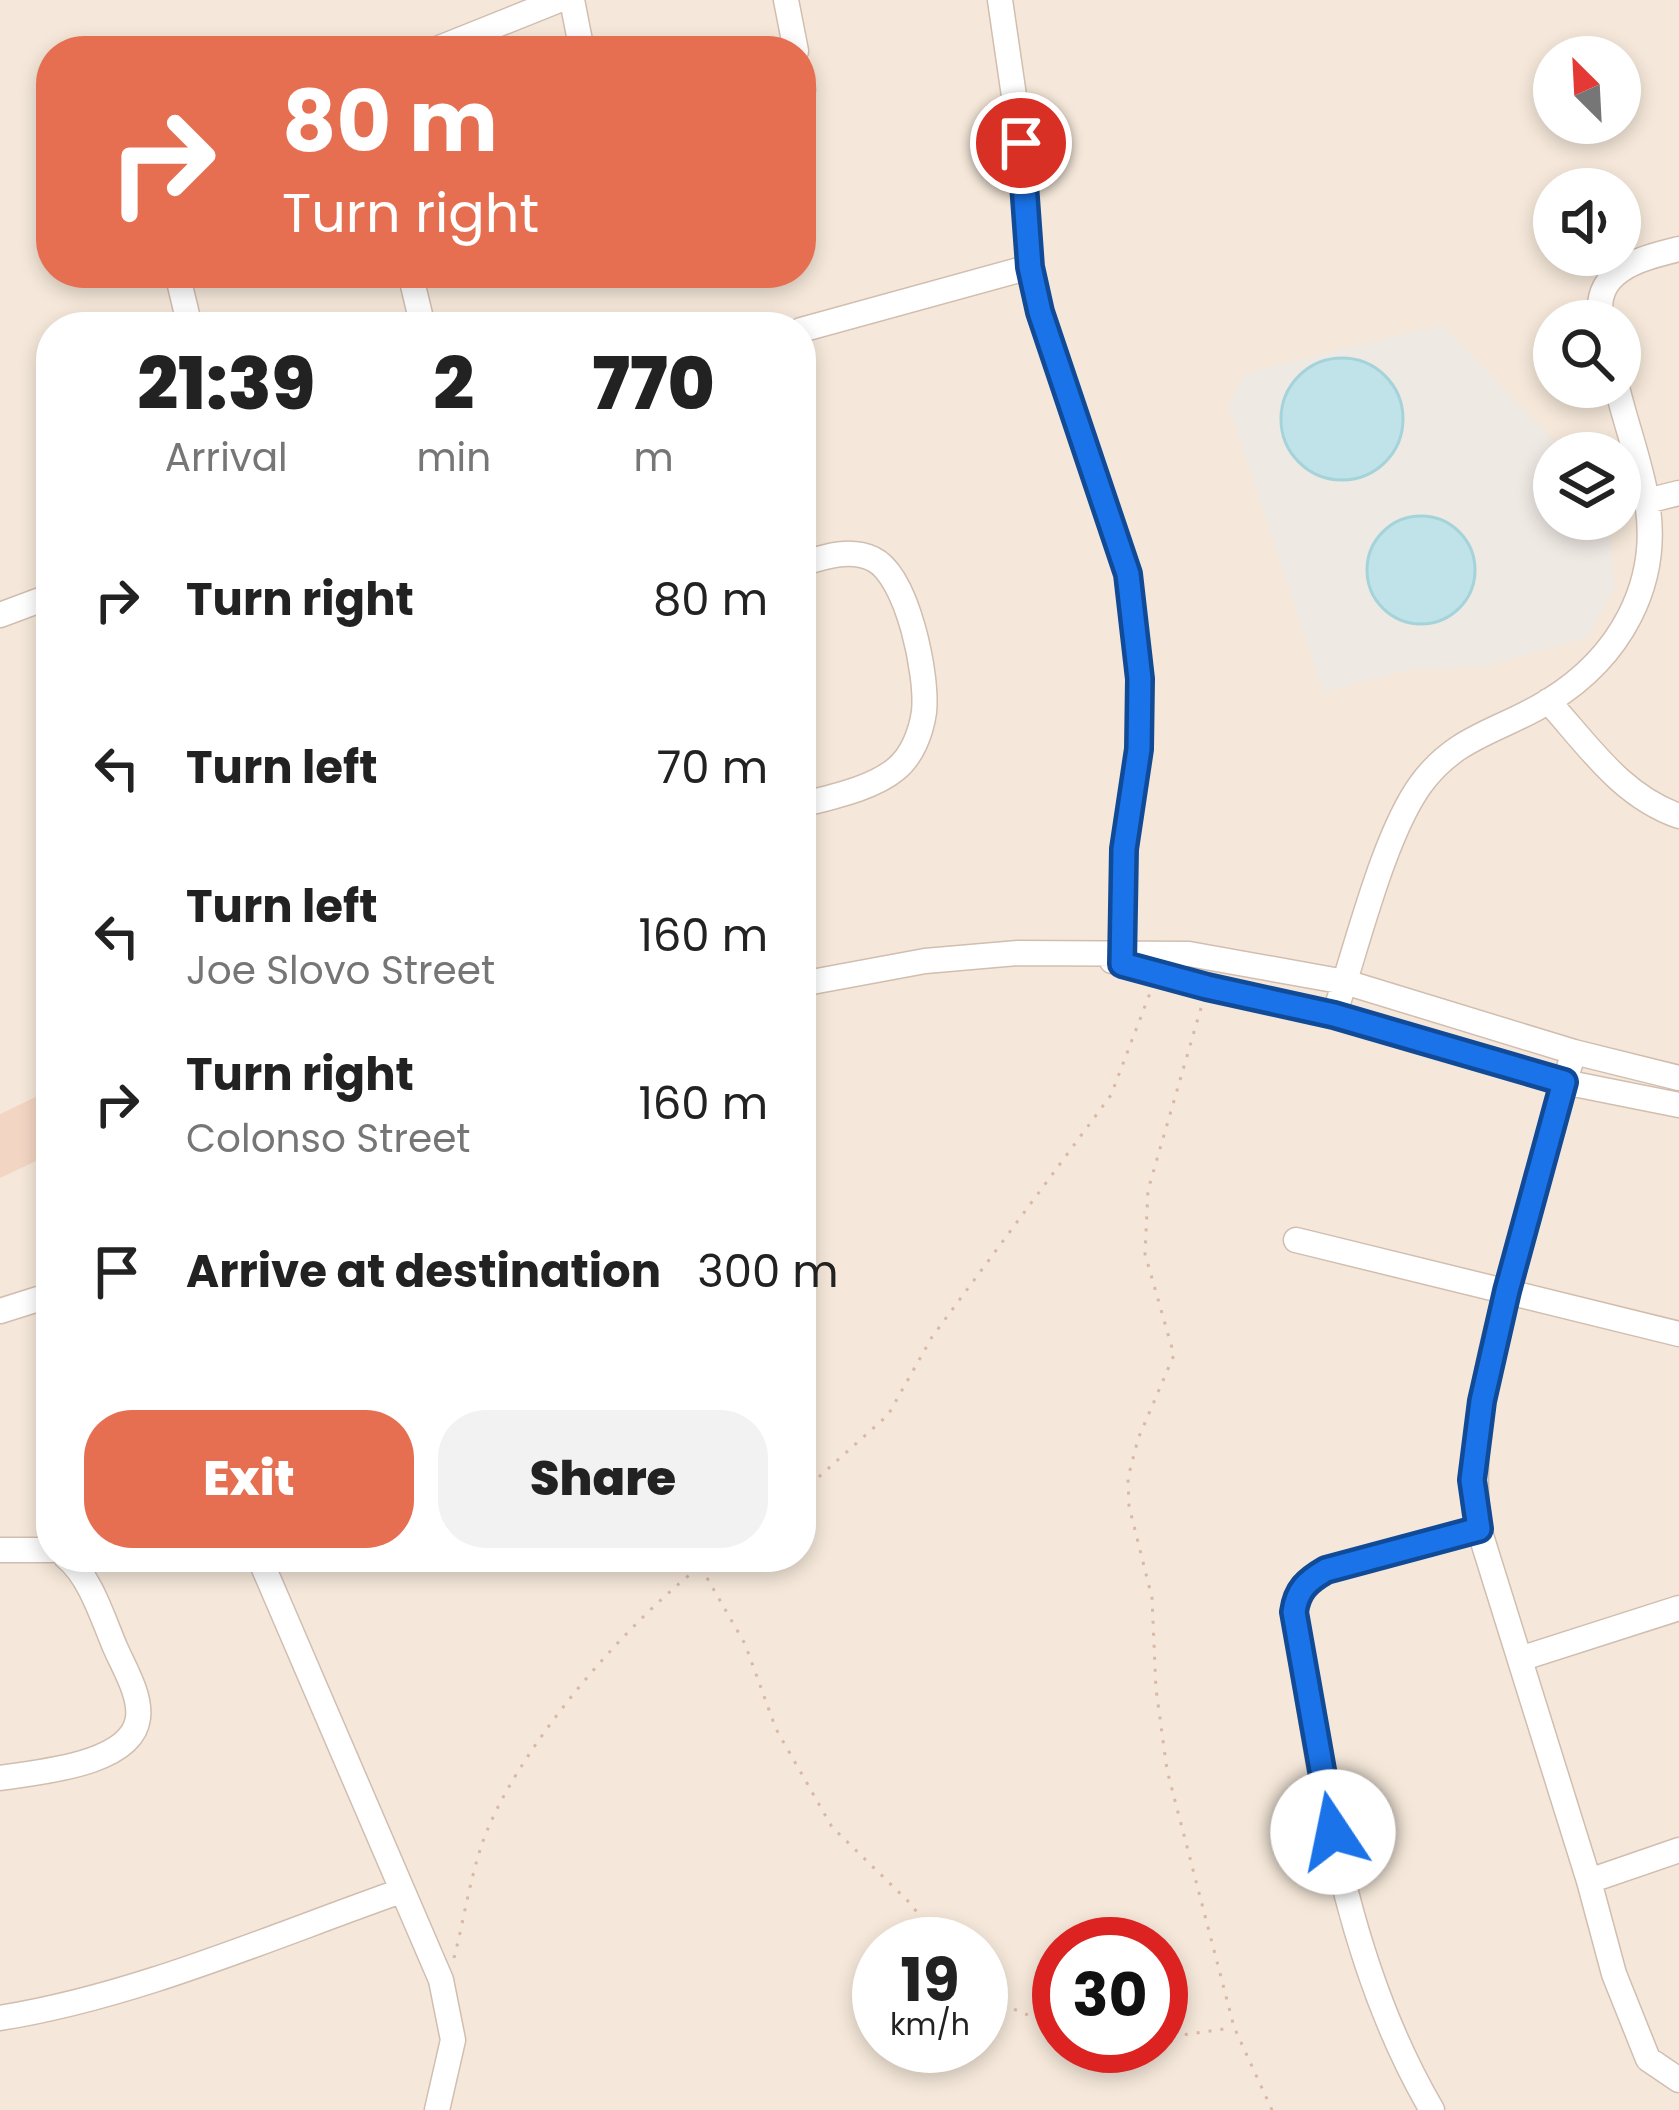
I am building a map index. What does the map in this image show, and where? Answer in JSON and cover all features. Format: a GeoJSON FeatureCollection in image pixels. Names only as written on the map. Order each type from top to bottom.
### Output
{"type":"FeatureCollection","features":[{"type":"Feature","properties":{"kind":"street"},"geometry":{"type":"LineString","coordinates":[[469,36],[559,0]]}},
{"type":"Feature","properties":{"kind":"street"},"geometry":{"type":"LineString","coordinates":[[572,0],[579,36]]}},
{"type":"Feature","properties":{"kind":"street"},"geometry":{"type":"LineString","coordinates":[[786,0],[793,36]]}},
{"type":"Feature","properties":{"kind":"street"},"geometry":{"type":"LineString","coordinates":[[1000,0],[1021,143],[1030,267],[1040,312],[1128,574],[1134,617],[1140,679],[1139,749],[1124,849],[1123,958]]}},
{"type":"Feature","properties":{"kind":"street"},"geometry":{"type":"LineString","coordinates":[[1602,300],[1603,288],[1617,269],[1679,249]]}},
{"type":"Feature","properties":{"kind":"street"},"geometry":{"type":"LineString","coordinates":[[816,326],[1030,267]]}},
{"type":"Feature","properties":{"kind":"street"},"geometry":{"type":"LineString","coordinates":[[1334,1015],[1391,844],[1419,786],[1456,746],[1549,701],[1597,663],[1633,617],[1650,538],[1647,501],[1623,408]]}},
{"type":"Feature","properties":{"kind":"street"},"geometry":{"type":"LineString","coordinates":[[1647,501],[1679,493]]}},
{"type":"Feature","properties":{"kind":"street"},"geometry":{"type":"LineString","coordinates":[[816,560],[854,554],[879,562],[893,578],[924,686],[918,736],[896,770],[816,800]]}},
{"type":"Feature","properties":{"kind":"street"},"geometry":{"type":"LineString","coordinates":[[2,609],[36,600]]}},
{"type":"Feature","properties":{"kind":"street"},"geometry":{"type":"LineString","coordinates":[[1549,701],[1616,779],[1639,797],[1679,816]]}},
{"type":"Feature","properties":{"kind":"street"},"geometry":{"type":"LineString","coordinates":[[816,981],[925,961],[1018,952],[1123,958],[1189,954],[1345,982],[1574,1052],[1679,1078]]}},
{"type":"Feature","properties":{"kind":"street"},"geometry":{"type":"LineString","coordinates":[[1123,958],[1157,975],[1334,1015],[1564,1082],[1679,1105]]}},
{"type":"Feature","properties":{"kind":"street"},"geometry":{"type":"LineString","coordinates":[[1574,1052],[1507,1291],[1475,1443],[1472,1480],[1479,1529],[1614,1974],[1648,2059],[1679,2080]]}},
{"type":"Feature","properties":{"kind":"street"},"geometry":{"type":"LineString","coordinates":[[1296,1240],[1679,1334]]}},
{"type":"Feature","properties":{"kind":"street"},"geometry":{"type":"LineString","coordinates":[[0,1311],[36,1300]]}},
{"type":"Feature","properties":{"kind":"street"},"geometry":{"type":"LineString","coordinates":[[1432,2110],[1381,2011],[1363,1955],[1324,1790],[1294,1612],[1296,1596],[1326,1570],[1479,1529]]}},
{"type":"Feature","properties":{"kind":"street"},"geometry":{"type":"LineString","coordinates":[[0,1550],[36,1550]]}},
{"type":"Feature","properties":{"kind":"street"},"geometry":{"type":"LineString","coordinates":[[0,1778],[95,1759],[120,1749],[133,1735],[138,1717],[128,1675],[76,1572]]}},
{"type":"Feature","properties":{"kind":"street"},"geometry":{"type":"LineString","coordinates":[[265,1572],[441,1980],[453,2040],[437,2110]]}},
{"type":"Feature","properties":{"kind":"street"},"geometry":{"type":"LineString","coordinates":[[1520,1659],[1679,1608]]}},
{"type":"Feature","properties":{"kind":"street"},"geometry":{"type":"LineString","coordinates":[[1589,1880],[1679,1850]]}},
{"type":"Feature","properties":{"kind":"street"},"geometry":{"type":"LineString","coordinates":[[0,2018],[80,2002],[401,1891]]}},
{"type":"Feature","properties":{"kind":"path"},"geometry":{"type":"LineString","coordinates":[[816,1479],[888,1414],[932,1337],[1111,1095],[1157,975]]}},
{"type":"Feature","properties":{"kind":"path"},"geometry":{"type":"LineString","coordinates":[[1207,987],[1148,1190],[1145,1254],[1174,1355],[1138,1438],[1128,1478],[1129,1506],[1152,1598],[1156,1689],[1167,1770],[1234,2027],[1272,2110]]}},
{"type":"Feature","properties":{"kind":"path"},"geometry":{"type":"LineString","coordinates":[[441,1980],[452,1967],[481,1847],[515,1776],[602,1658],[692,1572]]}},
{"type":"Feature","properties":{"kind":"path"},"geometry":{"type":"LineString","coordinates":[[704,1572],[746,1644],[776,1729],[832,1827],[919,1917]]}},
{"type":"Feature","properties":{"kind":"path"},"geometry":{"type":"LineString","coordinates":[[1188,2034],[1234,2027]]}},
{"type":"Feature","properties":{"kind":"shaded area"},"geometry":{"type":"Polygon","coordinates":[[[0,0],[1679,0],[1679,2110],[0,2110],[0,0]]]}},
{"type":"Feature","properties":{"kind":"shaded area"},"geometry":{"type":"Polygon","coordinates":[[[1442,325],[1546,432],[1533,432],[1533,540],[1610,540],[1615,586],[1588,637],[1481,667],[1409,670],[1323,692],[1228,404],[1245,373],[1442,325]]]}},
{"type":"Feature","properties":{"kind":"water"},"geometry":{"type":"Polygon","coordinates":[[[1342,358],[1365,363],[1385,376],[1398,396],[1403,419],[1398,442],[1385,462],[1365,475],[1342,480],[1319,475],[1299,462],[1286,442],[1281,419],[1286,396],[1299,376],[1319,363],[1342,358]]]}},
{"type":"Feature","properties":{"kind":"water"},"geometry":{"type":"Polygon","coordinates":[[[1421,516],[1442,520],[1459,532],[1471,549],[1475,570],[1471,591],[1459,608],[1442,620],[1421,624],[1400,620],[1383,608],[1371,591],[1367,570],[1371,549],[1383,532],[1400,520],[1421,516]]]}},
{"type":"Feature","properties":{"kind":"building"},"geometry":{"type":"Polygon","coordinates":[[[36,1097],[36,1161],[0,1178],[0,1114],[36,1097]]]}},
{"type":"Feature","properties":{"kind":"route"},"geometry":{"type":"LineString","coordinates":[[1021,143],[1030,267],[1040,312],[1128,574],[1134,617],[1140,679],[1139,749],[1124,849],[1122,964],[1334,1015],[1564,1082],[1482,1401],[1472,1480],[1479,1529],[1326,1570],[1296,1596],[1294,1612],[1333,1832]]}}]}
